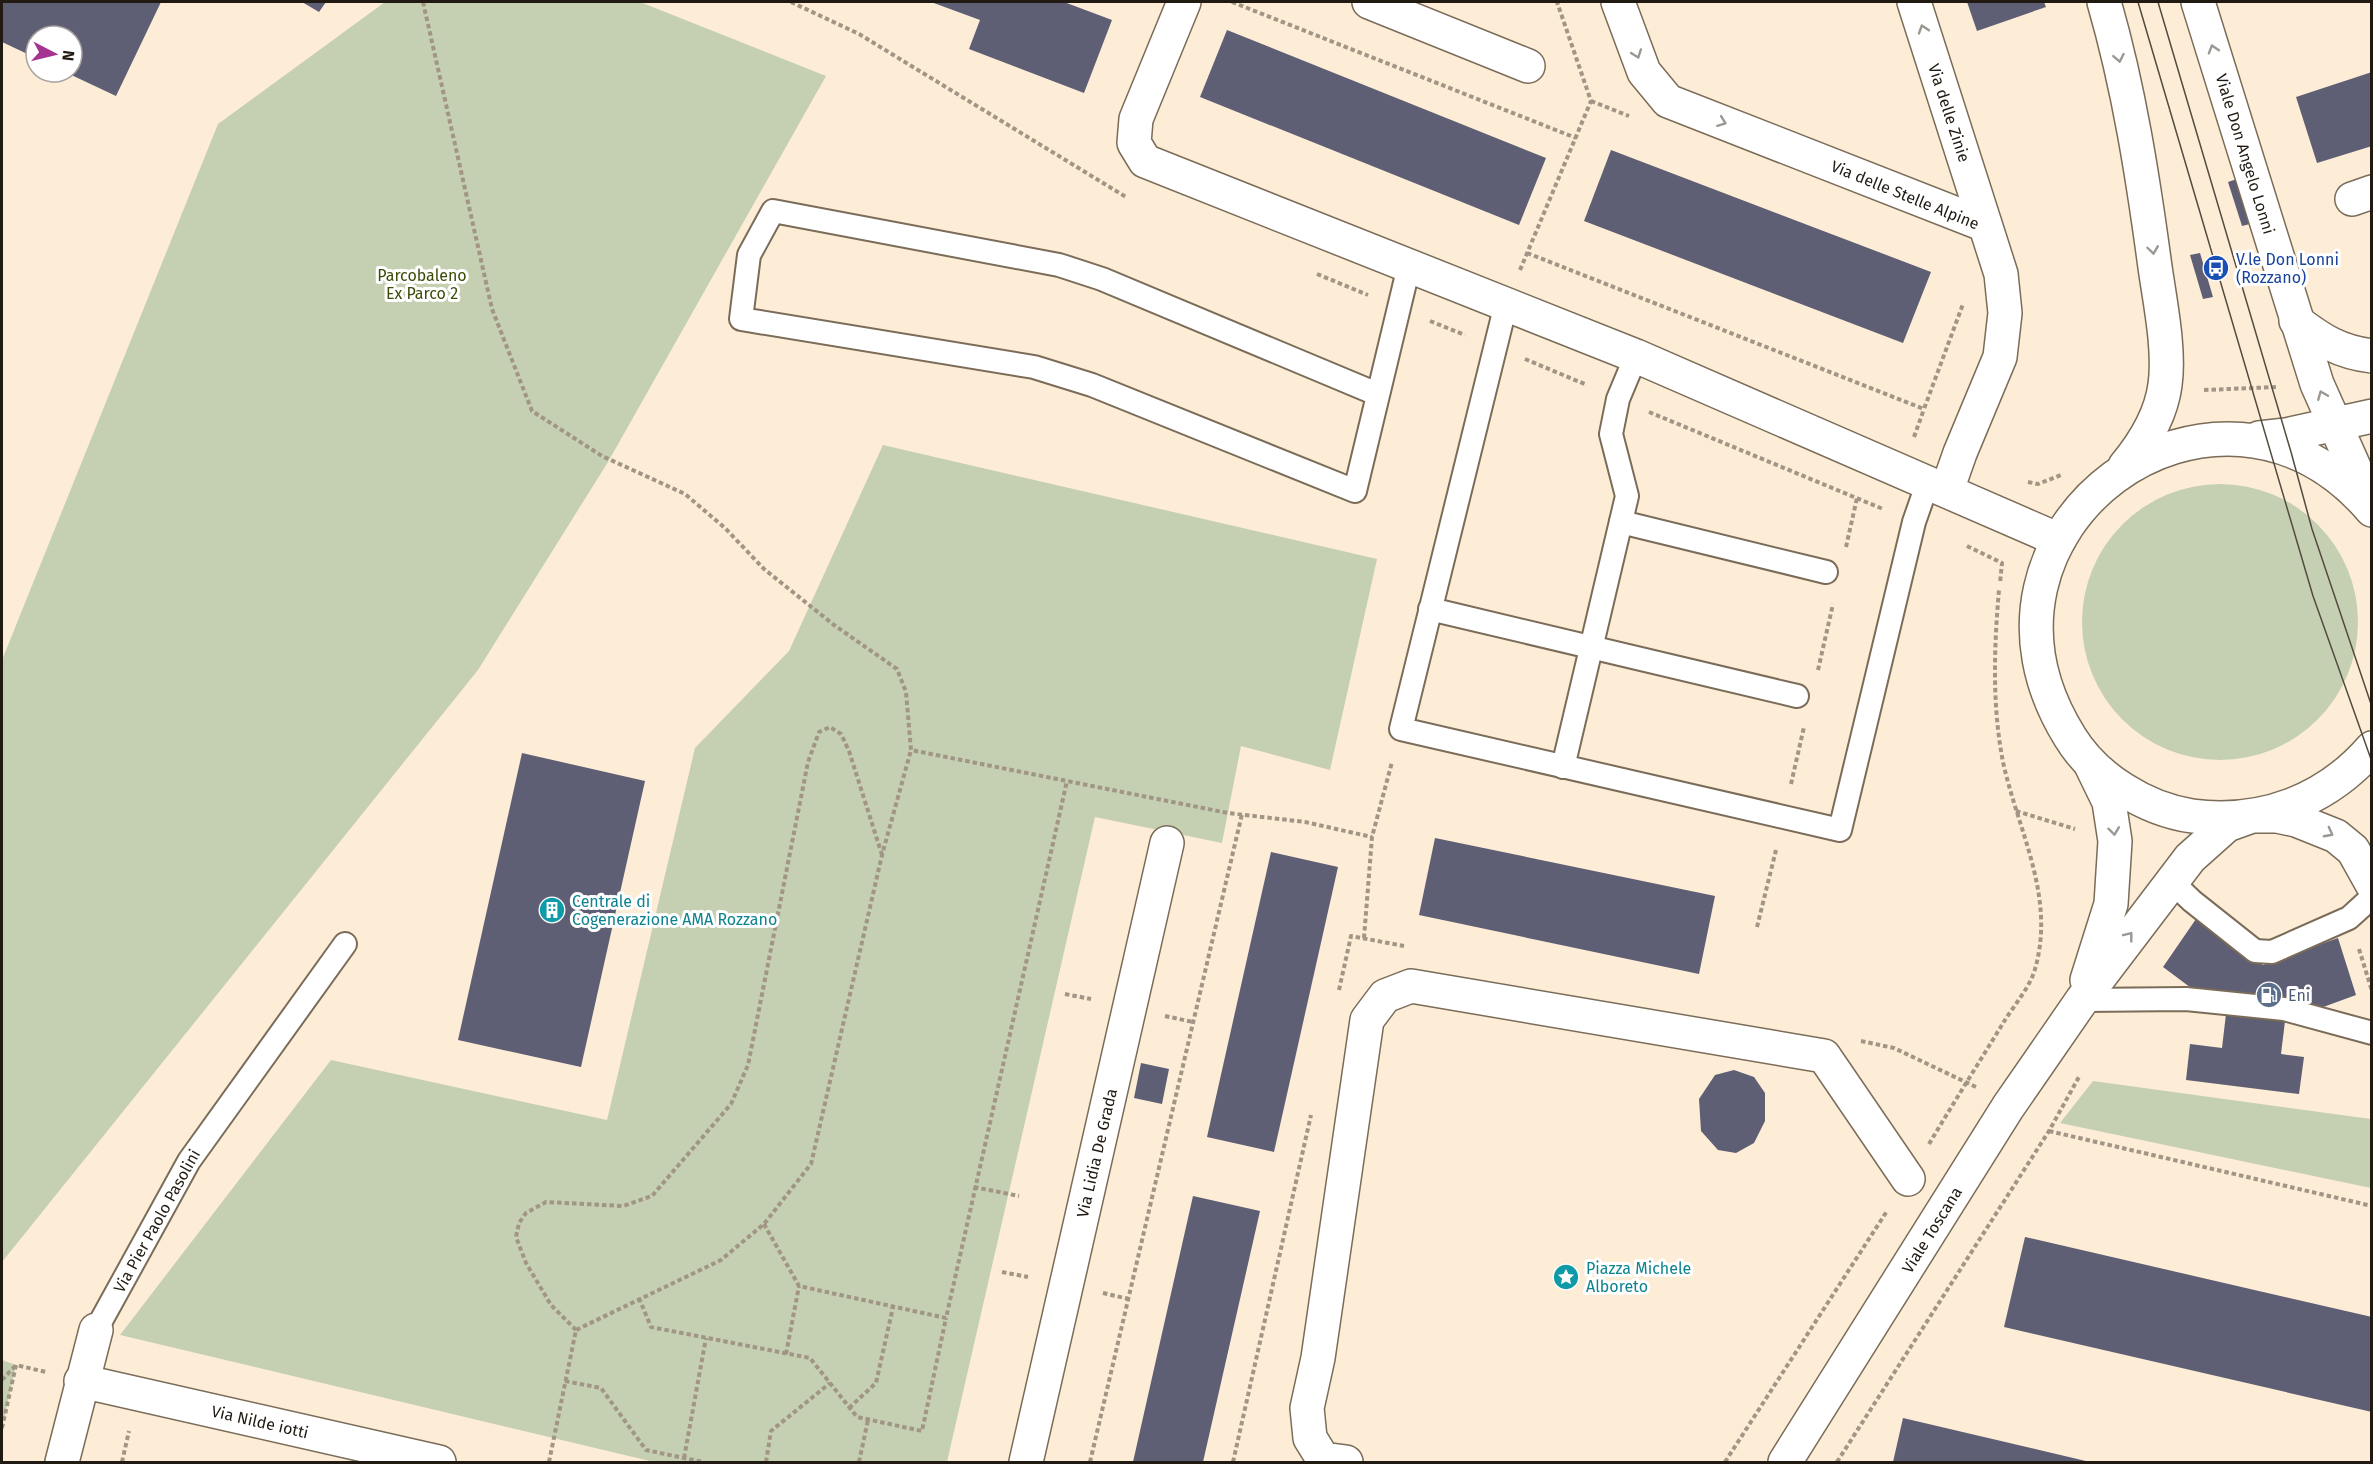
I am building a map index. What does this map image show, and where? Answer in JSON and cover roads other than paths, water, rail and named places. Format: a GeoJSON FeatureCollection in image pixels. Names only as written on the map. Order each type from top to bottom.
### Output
{"type":"FeatureCollection","features":[{"type":"Feature","properties":{"kind":"street"},"geometry":{"type":"LineString","coordinates":[[1184,2],[1136,119],[1134,143],[1144,161],[1636,356],[2059,540]]}},
{"type":"Feature","properties":{"kind":"street"},"geometry":{"type":"LineString","coordinates":[[1369,2],[1528,66]]}},
{"type":"Feature","properties":{"kind":"street","name":"Via delle Stelle Alpine"},"geometry":{"type":"LineString","coordinates":[[1618,2],[1644,72],[1668,101],[1985,225],[2001,274],[2005,313],[2000,357],[1960,453],[1937,486]]}},
{"type":"Feature","properties":{"kind":"street","name":"Via delle Zinie"},"geometry":{"type":"LineString","coordinates":[[1914,2],[1985,225]]}},
{"type":"Feature","properties":{"kind":"street"},"geometry":{"type":"LineString","coordinates":[[2104,2],[2118,50],[2149,218],[2164,329],[2165,386],[2149,433],[2120,472]]}},
{"type":"Feature","properties":{"kind":"street","name":"Viale Don Angelo Lonni"},"geometry":{"type":"LineString","coordinates":[[2198,2],[2317,384],[2372,508]]}},
{"type":"Feature","properties":{"kind":"street"},"geometry":{"type":"LineString","coordinates":[[2296,321],[2326,344],[2357,354],[2372,356]]}},
{"type":"Feature","properties":{"kind":"street"},"geometry":{"type":"LineString","coordinates":[[2372,416],[2286,435],[2198,442],[2171,448],[2144,458],[2120,472],[2097,490],[2078,510],[2059,540],[2047,566],[2039,593],[2036,621],[2038,657],[2051,704],[2064,729],[2086,757],[2118,785],[2162,808],[2210,818],[2277,816],[2296,820],[2336,836],[2353,850],[2372,884]]}},
{"type":"Feature","properties":{"kind":"street"},"geometry":{"type":"LineString","coordinates":[[2227,440],[2269,445],[2307,459],[2345,483],[2372,508]]}},
{"type":"Feature","properties":{"kind":"street"},"geometry":{"type":"LineString","coordinates":[[2252,816],[2294,805],[2319,793],[2348,772],[2372,748]]}},
{"type":"Feature","properties":{"kind":"street","name":"Viale Toscana"},"geometry":{"type":"LineString","coordinates":[[2082,1000],[2111,904],[2115,841],[2109,802],[2104,788],[2086,757]]}},
{"type":"Feature","properties":{"kind":"street","name":"Viale Toscana"},"geometry":{"type":"LineString","coordinates":[[1785,1462],[2008,1107],[2082,1000],[2190,858],[2227,825],[2252,816]]}},
{"type":"Feature","properties":{"kind":"street","name":"Via Lidia De Grada"},"geometry":{"type":"LineString","coordinates":[[1026,1462],[1167,843]]}},
{"type":"Feature","properties":{"kind":"street"},"geometry":{"type":"LineString","coordinates":[[1346,1462],[1323,1459],[1310,1438],[1307,1408],[1321,1335],[1367,1020],[1385,996],[1411,986],[1824,1056],[1908,1179]]}},
{"type":"Feature","properties":{"kind":"street","name":"Via Pier Paolo Pasolini"},"geometry":{"type":"LineString","coordinates":[[62,1462],[81,1381],[96,1330]]}},
{"type":"Feature","properties":{"kind":"street","name":"Via Nilde iotti"},"geometry":{"type":"LineString","coordinates":[[81,1381],[439,1462]]}},
{"type":"Feature","properties":{"kind":"lane"},"geometry":{"type":"LineString","coordinates":[[1377,394],[1102,279],[1059,265],[774,211],[749,255],[741,319],[1034,367],[1092,385],[1355,491],[1409,266]]}},
{"type":"Feature","properties":{"kind":"lane"},"geometry":{"type":"LineString","coordinates":[[1506,304],[1401,729],[1840,830],[1914,522],[1937,486]]}},
{"type":"Feature","properties":{"kind":"lane"},"geometry":{"type":"LineString","coordinates":[[1563,767],[1627,496],[1611,434],[1618,399],[1636,356]]}},
{"type":"Feature","properties":{"kind":"lane"},"geometry":{"type":"LineString","coordinates":[[1621,522],[1826,572]]}},
{"type":"Feature","properties":{"kind":"lane"},"geometry":{"type":"LineString","coordinates":[[1430,609],[1797,696]]}},
{"type":"Feature","properties":{"kind":"lane"},"geometry":{"type":"LineString","coordinates":[[2172,882],[2192,901],[2255,951],[2272,952],[2349,918],[2372,897]]}},
{"type":"Feature","properties":{"kind":"lane","name":"Via Pier Paolo Pasolini"},"geometry":{"type":"LineString","coordinates":[[96,1330],[189,1161],[345,944]]}},
{"type":"Feature","properties":{"kind":"lane"},"geometry":{"type":"LineString","coordinates":[[2082,1000],[2186,999],[2284,1009],[2372,1033]]}},
{"type":"Feature","properties":{"kind":"tram line"},"geometry":{"type":"LineString","coordinates":[[2138,2],[2313,596],[2372,762]]}},
{"type":"Feature","properties":{"kind":"tram line"},"geometry":{"type":"LineString","coordinates":[[2158,2],[2312,529],[2372,707]]}},
{"type":"Feature","properties":{"kind":"place","name":"V.le Don Lonni (Rozzano)"},"geometry":{"type":"Point","coordinates":[2216,268]}},
{"type":"Feature","properties":{"kind":"place","name":"Centrale di Cogenerazione AMA Rozzano"},"geometry":{"type":"Point","coordinates":[552,910]}},
{"type":"Feature","properties":{"kind":"place","name":"Eni"},"geometry":{"type":"Point","coordinates":[2269,995]}},
{"type":"Feature","properties":{"kind":"place","name":"Piazza Michele Alboreto"},"geometry":{"type":"Point","coordinates":[1566,1277]}},
{"type":"Feature","properties":{"kind":"park label","name":"Parcobaleno Ex Parco 2"},"geometry":{"type":"Point","coordinates":[422,284]}}]}
